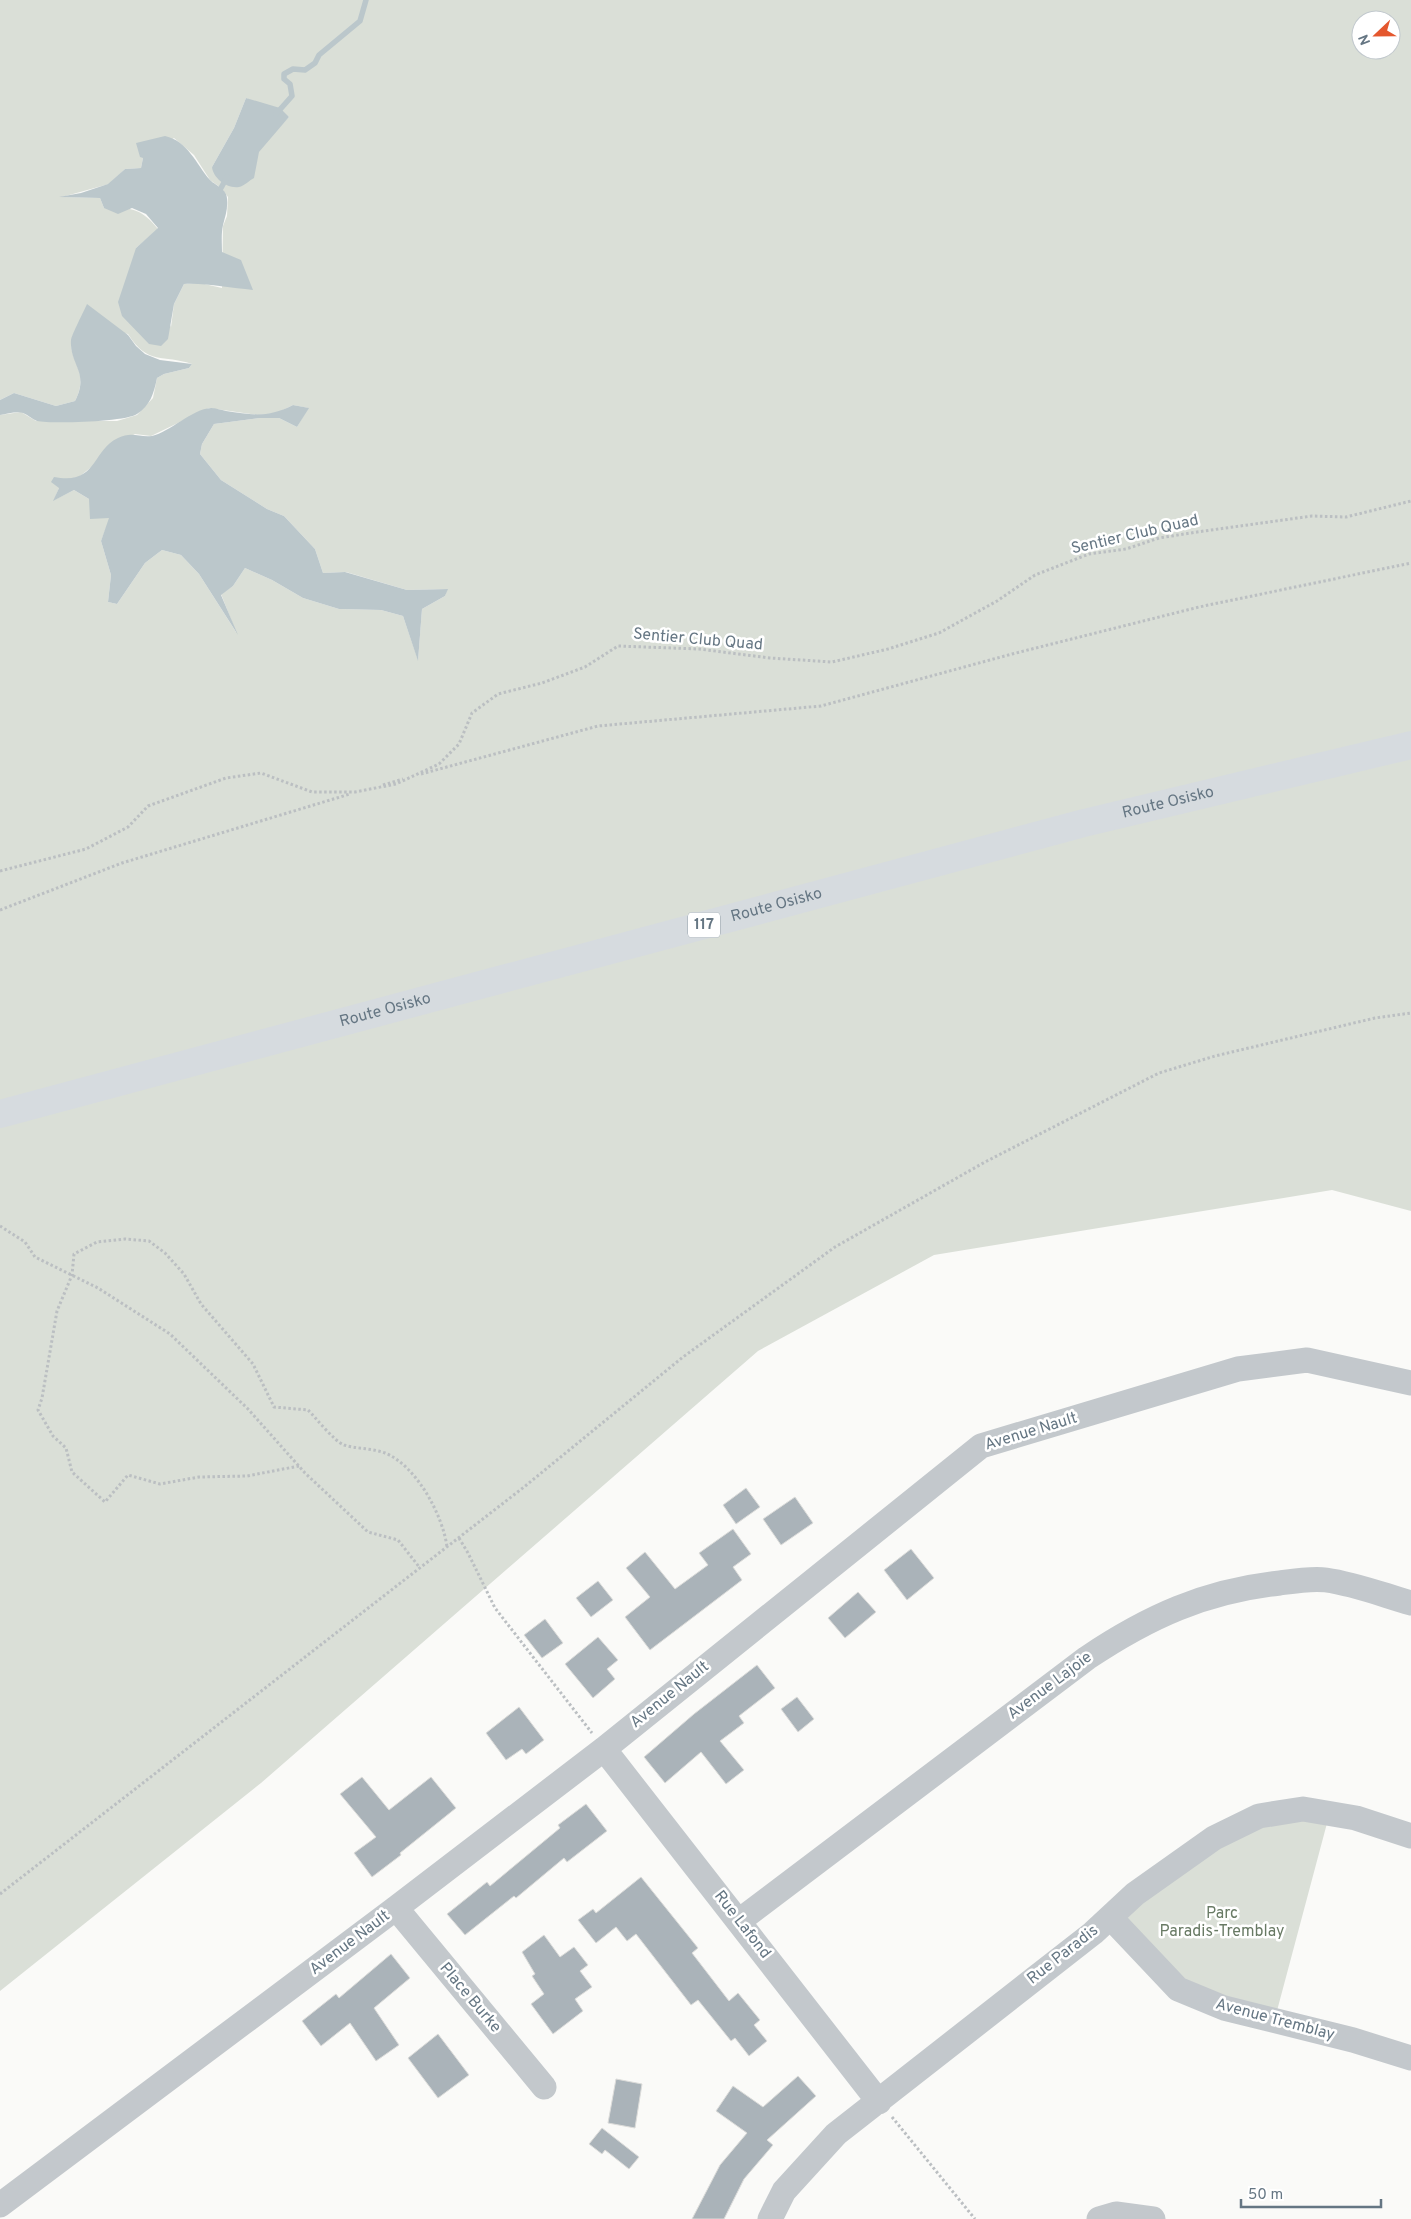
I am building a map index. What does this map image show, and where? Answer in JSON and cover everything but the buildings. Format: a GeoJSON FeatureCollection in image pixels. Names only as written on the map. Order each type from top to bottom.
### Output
{"type":"FeatureCollection","features":[{"type":"Feature","properties":{"kind":"highway","name":"Route Osisko"},"geometry":{"type":"LineString","coordinates":[[0,1114],[1084,823],[1411,745]]}},
{"type":"Feature","properties":{"kind":"street","name":"Avenue Nault"},"geometry":{"type":"LineString","coordinates":[[0,2205],[396,1908],[604,1749],[981,1446],[1238,1369],[1307,1360],[1411,1383]]}},
{"type":"Feature","properties":{"kind":"street","name":"Avenue Lajoie"},"geometry":{"type":"LineString","coordinates":[[739,1921],[837,1850],[1086,1658],[1112,1641],[1156,1617],[1217,1593],[1254,1586],[1324,1580],[1411,1603]]}},
{"type":"Feature","properties":{"kind":"street","name":"Rue Lafond"},"geometry":{"type":"LineString","coordinates":[[604,1749],[879,2102]]}},
{"type":"Feature","properties":{"kind":"street","name":"Rue Paradis"},"geometry":{"type":"LineString","coordinates":[[770,2219],[784,2191],[836,2134],[879,2102],[1110,1917],[1135,1894],[1214,1838],[1259,1816],[1303,1808],[1356,1818],[1411,1836]]}},
{"type":"Feature","properties":{"kind":"street","name":"Place Burke"},"geometry":{"type":"LineString","coordinates":[[396,1908],[544,2087]]}},
{"type":"Feature","properties":{"kind":"street","name":"Avenue Tremblay"},"geometry":{"type":"LineString","coordinates":[[1110,1917],[1178,1988],[1224,2008],[1353,2040],[1411,2058]]}},
{"type":"Feature","properties":{"kind":"street"},"geometry":{"type":"LineString","coordinates":[[1099,2219],[1116,2214],[1154,2219]]}},
{"type":"Feature","properties":{"kind":"path","name":"Sentier Club Quad"},"geometry":{"type":"LineString","coordinates":[[412,776],[439,764],[460,744],[472,713],[498,694],[542,683],[585,667],[618,646],[699,649],[770,658],[832,662],[888,649],[939,633],[997,601],[1034,575],[1090,554],[1126,549],[1159,538],[1197,532],[1312,516],[1346,517],[1411,501]]}},
{"type":"Feature","properties":{"kind":"path"},"geometry":{"type":"LineString","coordinates":[[0,910],[122,863],[355,792],[598,726],[821,706],[1012,654],[1199,607],[1411,563]]}},
{"type":"Feature","properties":{"kind":"path"},"geometry":{"type":"LineString","coordinates":[[0,871],[86,849],[128,827],[148,806],[226,778],[261,773],[312,792],[355,792]]}},
{"type":"Feature","properties":{"kind":"path"},"geometry":{"type":"LineString","coordinates":[[0,1894],[524,1488],[683,1357],[835,1247],[985,1162],[1159,1073],[1234,1052],[1375,1018],[1411,1012]]}},
{"type":"Feature","properties":{"kind":"path"},"geometry":{"type":"LineString","coordinates":[[0,1226],[25,1242],[35,1257],[98,1288],[170,1334],[248,1409],[299,1466],[368,1532],[398,1540],[420,1568]]}},
{"type":"Feature","properties":{"kind":"path"},"geometry":{"type":"LineString","coordinates":[[299,1466],[246,1476],[199,1476],[160,1484],[128,1475],[105,1502],[72,1472],[66,1448],[53,1436],[38,1410],[42,1398],[57,1310],[72,1275],[74,1254],[97,1242],[126,1239],[149,1241],[165,1253],[184,1274],[200,1304],[253,1364],[274,1407],[308,1410],[342,1444],[386,1454],[406,1468],[439,1515],[446,1547]]}},
{"type":"Feature","properties":{"kind":"path"},"geometry":{"type":"LineString","coordinates":[[458,1538],[468,1553],[495,1608],[604,1749]]}},
{"type":"Feature","properties":{"kind":"path"},"geometry":{"type":"LineString","coordinates":[[879,2102],[975,2219]]}},
{"type":"Feature","properties":{"kind":"green space"},"geometry":{"type":"Polygon","coordinates":[[[0,0],[1411,0],[1411,1211],[1332,1190],[934,1255],[758,1351],[261,1783],[0,1991],[0,415],[21,412],[36,421],[117,421],[137,415],[153,398],[157,378],[164,374],[189,368],[192,364],[149,355],[135,344],[128,334],[79,323],[71,345],[80,373],[79,390],[75,401],[56,406],[14,393],[0,400],[0,0]],[[246,98],[234,128],[212,167],[226,185],[289,117],[246,98]],[[174,138],[143,158],[141,168],[125,169],[109,184],[62,197],[100,198],[104,208],[134,210],[146,216],[158,229],[136,248],[171,327],[174,304],[184,284],[200,283],[222,288],[223,226],[227,216],[228,197],[221,188],[210,180],[194,155],[174,138]],[[293,405],[277,413],[258,415],[209,408],[151,436],[135,434],[106,449],[95,464],[79,477],[68,479],[59,488],[54,500],[74,490],[89,499],[110,518],[101,541],[111,575],[108,602],[117,604],[145,563],[162,550],[181,555],[199,574],[236,632],[221,594],[233,586],[245,568],[272,580],[303,598],[339,609],[381,610],[403,616],[418,660],[422,609],[445,596],[447,589],[407,590],[346,572],[323,573],[315,549],[284,516],[267,509],[221,480],[200,454],[202,444],[214,424],[260,418],[279,418],[297,427],[308,408],[293,405]]]}},
{"type":"Feature","properties":{"kind":"green space","name":"Parc Paradis-Tremblay"},"geometry":{"type":"Polygon","coordinates":[[[1330,1812],[1274,2022],[1178,1989],[1110,1917],[1214,1838],[1330,1812]]]}},
{"type":"Feature","properties":{"kind":"shaded area"},"geometry":{"type":"Polygon","coordinates":[[[246,98],[280,108],[289,117],[259,152],[254,178],[241,186],[234,187],[221,182],[215,175],[212,167],[234,128],[246,98]]]}},
{"type":"Feature","properties":{"kind":"shaded area"},"geometry":{"type":"Polygon","coordinates":[[[165,136],[186,148],[210,180],[221,188],[227,196],[226,213],[222,228],[222,252],[241,260],[253,290],[184,284],[174,304],[168,339],[161,346],[149,344],[122,316],[118,302],[136,248],[158,228],[146,214],[132,208],[118,214],[104,208],[100,198],[59,197],[81,193],[108,184],[125,169],[141,168],[143,158],[140,157],[136,143],[165,136]]]}},
{"type":"Feature","properties":{"kind":"shaded area"},"geometry":{"type":"Polygon","coordinates":[[[87,304],[128,335],[145,354],[160,360],[192,364],[189,368],[164,374],[157,378],[153,394],[148,403],[141,411],[130,417],[88,422],[45,422],[37,421],[21,412],[0,415],[0,400],[14,393],[56,406],[75,401],[79,391],[80,376],[71,349],[71,340],[87,304]]]}},
{"type":"Feature","properties":{"kind":"shaded area"},"geometry":{"type":"Polygon","coordinates":[[[293,405],[309,408],[297,427],[279,418],[260,418],[214,424],[202,444],[200,454],[221,480],[267,509],[284,516],[315,549],[323,573],[345,572],[407,590],[448,589],[445,596],[422,609],[418,661],[403,616],[381,610],[339,609],[303,598],[272,580],[245,568],[233,586],[221,595],[238,635],[199,574],[181,555],[162,550],[145,563],[117,604],[108,602],[111,575],[101,541],[109,518],[90,519],[89,499],[74,490],[53,501],[59,488],[51,482],[54,477],[68,478],[79,476],[86,472],[109,444],[123,436],[152,436],[159,434],[204,409],[211,408],[244,414],[268,414],[293,405]]]}},
{"type":"Feature","properties":{"kind":"waterway"},"geometry":{"type":"LineString","coordinates":[[276,114],[292,96],[290,84],[284,79],[284,74],[293,69],[305,70],[315,63],[319,55],[360,21],[366,0]]}},
{"type":"Feature","properties":{"kind":"waterway"},"geometry":{"type":"LineString","coordinates":[[221,188],[227,177]]}}]}
